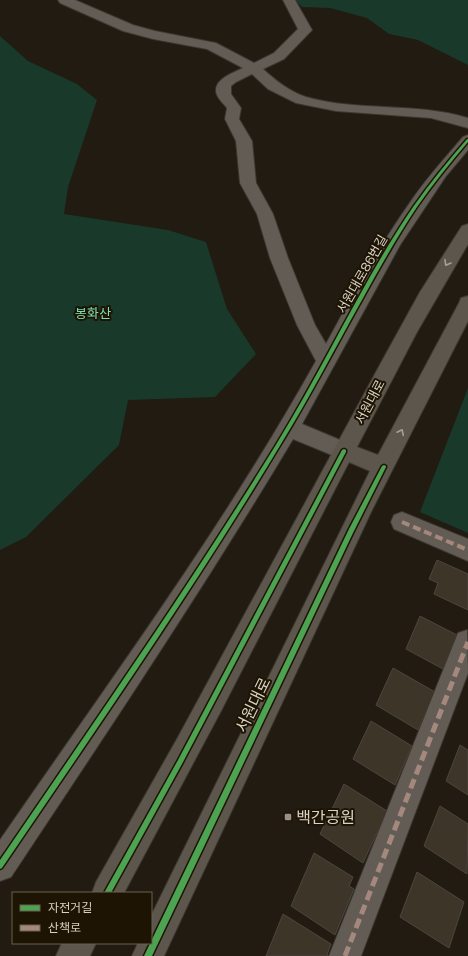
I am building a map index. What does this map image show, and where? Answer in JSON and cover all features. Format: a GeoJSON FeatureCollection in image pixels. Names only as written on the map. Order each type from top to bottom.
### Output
{"type":"FeatureCollection","features":[{"type":"Feature","properties":{"kind":"street"},"geometry":{"type":"LineString","coordinates":[[64,0],[128,28],[153,35],[211,46],[253,68],[273,86],[301,100],[336,107],[431,114],[462,121],[468,124]]}},
{"type":"Feature","properties":{"kind":"street"},"geometry":{"type":"LineString","coordinates":[[289,0],[305,30],[279,56],[231,79],[224,85],[224,94],[234,108],[232,119],[244,141],[248,183],[265,214],[279,258],[306,325],[326,361]]}},
{"type":"Feature","properties":{"kind":"street","name":"서원대로86번길"},"geometry":{"type":"LineString","coordinates":[[0,866],[230,523],[289,428],[391,244],[448,162],[468,140]]}},
{"type":"Feature","properties":{"kind":"street","name":"서원대로"},"geometry":{"type":"LineString","coordinates":[[108,892],[180,762],[396,354],[450,258],[468,230]]}},
{"type":"Feature","properties":{"kind":"street","name":"서원대로"},"geometry":{"type":"LineString","coordinates":[[148,956],[351,531],[468,303]]}},
{"type":"Feature","properties":{"kind":"street"},"geometry":{"type":"LineString","coordinates":[[289,428],[384,467]]}},
{"type":"Feature","properties":{"kind":"street"},"geometry":{"type":"LineString","coordinates":[[402,522],[468,550]]}},
{"type":"Feature","properties":{"kind":"street"},"geometry":{"type":"LineString","coordinates":[[345,956],[468,642]]}},
{"type":"Feature","properties":{"kind":"street"},"geometry":{"type":"LineString","coordinates":[[72,956],[79,944]]}},
{"type":"Feature","properties":{"kind":"green space"},"geometry":{"type":"Polygon","coordinates":[[[295,0],[468,0],[468,65],[418,40],[389,34],[367,18],[330,8],[302,7],[295,0]]]}},
{"type":"Feature","properties":{"kind":"green space","name":"봉화산"},"geometry":{"type":"Polygon","coordinates":[[[0,36],[28,61],[77,84],[97,100],[68,187],[64,214],[168,230],[206,242],[227,309],[256,354],[215,397],[128,400],[119,445],[26,537],[0,550],[0,36]]]}},
{"type":"Feature","properties":{"kind":"green space"},"geometry":{"type":"Polygon","coordinates":[[[468,388],[468,533],[420,512],[468,388]]]}},
{"type":"Feature","properties":{"kind":"building"},"geometry":{"type":"Polygon","coordinates":[[[437,560],[468,574],[468,610],[434,594],[438,583],[429,579],[437,560]]]}},
{"type":"Feature","properties":{"kind":"building"},"geometry":{"type":"Polygon","coordinates":[[[420,616],[457,635],[443,669],[406,649],[420,616]]]}},
{"type":"Feature","properties":{"kind":"building"},"geometry":{"type":"Polygon","coordinates":[[[393,668],[435,692],[418,730],[376,705],[393,668]]]}},
{"type":"Feature","properties":{"kind":"building"},"geometry":{"type":"Polygon","coordinates":[[[371,721],[412,746],[395,785],[353,759],[371,721]]]}},
{"type":"Feature","properties":{"kind":"building"},"geometry":{"type":"Polygon","coordinates":[[[460,745],[468,750],[468,795],[446,781],[460,745]]]}},
{"type":"Feature","properties":{"kind":"building"},"geometry":{"type":"Polygon","coordinates":[[[344,784],[387,811],[363,863],[320,834],[344,784]]]}},
{"type":"Feature","properties":{"kind":"building"},"geometry":{"type":"Polygon","coordinates":[[[440,806],[468,824],[467,874],[424,846],[440,806]]]}},
{"type":"Feature","properties":{"kind":"building"},"geometry":{"type":"Polygon","coordinates":[[[314,853],[353,877],[349,886],[354,889],[335,935],[291,906],[314,853]]]}},
{"type":"Feature","properties":{"kind":"building"},"geometry":{"type":"Polygon","coordinates":[[[417,872],[464,902],[449,948],[400,917],[417,872]]]}},
{"type":"Feature","properties":{"kind":"building"},"geometry":{"type":"Polygon","coordinates":[[[283,914],[331,944],[327,955],[329,956],[266,956],[283,914]]]}},
{"type":"Feature","properties":{"kind":"marked path"},"geometry":{"type":"LineString","coordinates":[[402,522],[468,550]]}},
{"type":"Feature","properties":{"kind":"marked path"},"geometry":{"type":"LineString","coordinates":[[345,956],[468,642]]}},
{"type":"Feature","properties":{"kind":"cycle path"},"geometry":{"type":"LineString","coordinates":[[0,866],[183,596],[253,487],[309,394],[370,281],[415,208],[440,173],[468,140]]}},
{"type":"Feature","properties":{"kind":"cycle path"},"geometry":{"type":"LineString","coordinates":[[108,892],[180,762],[344,451]]}},
{"type":"Feature","properties":{"kind":"cycle path"},"geometry":{"type":"LineString","coordinates":[[148,956],[351,531],[384,467]]}},
{"type":"Feature","properties":{"kind":"place","name":"백간공원"},"geometry":{"type":"Point","coordinates":[288,817]}}]}
